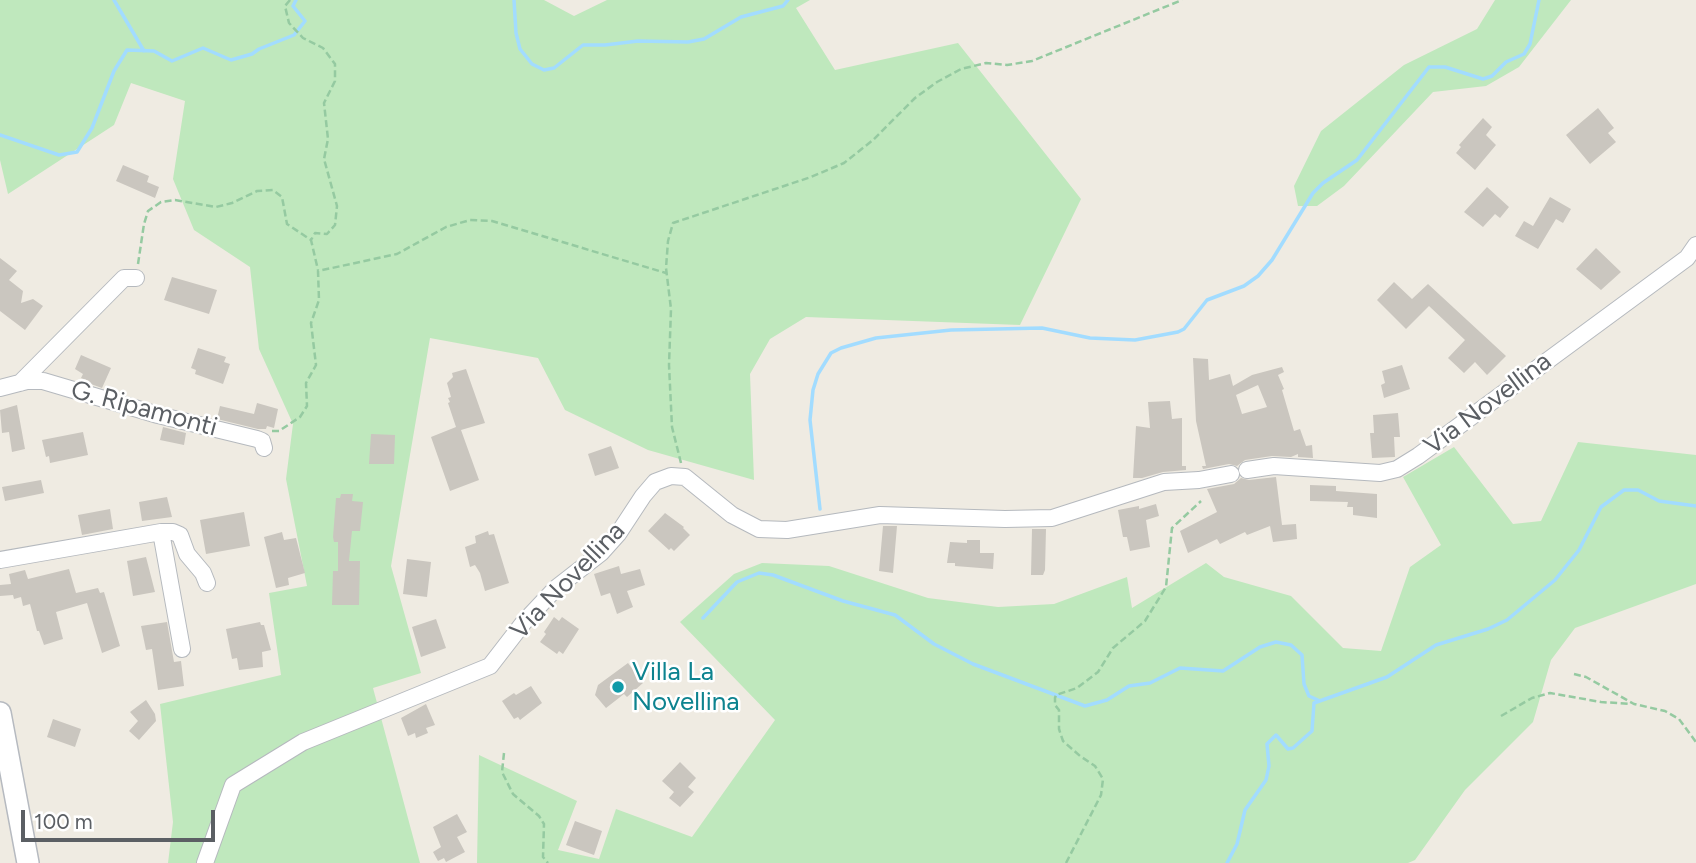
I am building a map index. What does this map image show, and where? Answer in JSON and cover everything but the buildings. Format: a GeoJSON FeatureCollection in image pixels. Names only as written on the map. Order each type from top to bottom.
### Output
{"type":"FeatureCollection","features":[{"type":"Feature","properties":{"kind":"main road"},"geometry":{"type":"LineString","coordinates":[[0,713],[28,863]]}},
{"type":"Feature","properties":{"kind":"street","name":"Via Novellina"},"geometry":{"type":"LineString","coordinates":[[205,863],[233,785],[303,742],[490,666],[524,622],[556,588],[601,553],[655,482],[671,476],[685,477],[732,514],[758,529],[787,530],[880,514],[1052,518],[1164,482],[1199,480],[1274,466],[1380,473],[1397,469],[1418,456],[1687,258],[1696,245]]}},
{"type":"Feature","properties":{"kind":"street","name":"G. Ripamonti"},"geometry":{"type":"LineString","coordinates":[[20,383],[130,278]]}},
{"type":"Feature","properties":{"kind":"street","name":"G. Ripamonti"},"geometry":{"type":"LineString","coordinates":[[0,388],[43,381],[156,415],[257,439],[262,441],[264,448]]}},
{"type":"Feature","properties":{"kind":"street"},"geometry":{"type":"LineString","coordinates":[[0,560],[173,531],[180,535],[187,554],[207,583]]}},
{"type":"Feature","properties":{"kind":"street"},"geometry":{"type":"LineString","coordinates":[[161,532],[182,649]]}},
{"type":"Feature","properties":{"kind":"path"},"geometry":{"type":"LineString","coordinates":[[272,431],[279,431],[300,417],[307,406],[306,383],[316,365],[311,323],[319,300],[318,271],[312,240],[315,233],[327,234],[334,225],[337,206],[324,159],[328,139],[324,103],[335,81],[335,64],[323,48],[303,38],[289,23],[285,6],[290,0]]}},
{"type":"Feature","properties":{"kind":"path"},"geometry":{"type":"LineString","coordinates":[[685,477],[672,427],[669,365],[671,309],[666,273],[668,241],[673,223],[811,177],[844,163],[873,140],[915,98],[961,69],[986,63],[1007,65],[1032,61],[1182,0]]}},
{"type":"Feature","properties":{"kind":"path"},"geometry":{"type":"LineString","coordinates":[[130,278],[137,269],[148,211],[161,202],[175,200],[216,207],[257,191],[272,190],[282,197],[287,224],[312,240]]}},
{"type":"Feature","properties":{"kind":"path"},"geometry":{"type":"LineString","coordinates":[[318,271],[397,254],[446,227],[470,220],[492,221],[666,273]]}},
{"type":"Feature","properties":{"kind":"path"},"geometry":{"type":"LineString","coordinates":[[1066,863],[1101,795],[1103,779],[1095,766],[1080,757],[1063,741],[1059,729],[1059,710],[1055,705],[1056,696],[1077,688],[1098,672],[1113,648],[1145,621],[1166,587],[1172,528],[1201,501]]}},
{"type":"Feature","properties":{"kind":"path"},"geometry":{"type":"LineString","coordinates":[[1574,674],[1586,677],[1634,704]]}},
{"type":"Feature","properties":{"kind":"path"},"geometry":{"type":"LineString","coordinates":[[1501,716],[1532,698],[1550,693],[1601,702],[1634,704],[1665,711],[1679,719],[1696,742]]}},
{"type":"Feature","properties":{"kind":"path"},"geometry":{"type":"LineString","coordinates":[[504,753],[502,772],[513,793],[539,816],[544,824],[543,858],[548,863]]}},
{"type":"Feature","properties":{"kind":"green space"},"geometry":{"type":"Polygon","coordinates":[[[0,0],[544,0],[574,16],[607,0],[810,0],[796,8],[835,70],[958,43],[1081,199],[1020,325],[806,317],[770,339],[750,374],[754,480],[648,450],[565,410],[538,358],[430,338],[391,566],[421,673],[373,688],[420,863],[168,863],[173,822],[160,704],[281,675],[269,593],[307,586],[286,479],[293,424],[259,349],[250,267],[194,230],[173,179],[185,101],[131,83],[114,125],[8,194],[0,160],[0,0]]]}},
{"type":"Feature","properties":{"kind":"green space"},"geometry":{"type":"Polygon","coordinates":[[[1495,0],[1571,0],[1519,67],[1486,86],[1433,92],[1344,186],[1317,206],[1298,206],[1294,186],[1321,131],[1404,65],[1477,29],[1495,0]]]}},
{"type":"Feature","properties":{"kind":"green space"},"geometry":{"type":"Polygon","coordinates":[[[1578,442],[1696,455],[1696,584],[1575,628],[1551,660],[1533,722],[1465,790],[1415,860],[1408,863],[477,863],[479,755],[577,801],[558,850],[599,859],[616,809],[692,837],[775,720],[680,622],[734,574],[762,563],[829,566],[928,598],[998,607],[1054,604],[1127,577],[1132,608],[1206,563],[1224,577],[1291,596],[1343,648],[1381,651],[1410,567],[1441,545],[1403,477],[1454,447],[1513,524],[1541,521],[1578,442]]]}},
{"type":"Feature","properties":{"kind":"waterway"},"geometry":{"type":"LineString","coordinates":[[114,0],[144,51]]}},
{"type":"Feature","properties":{"kind":"waterway"},"geometry":{"type":"LineString","coordinates":[[0,135],[59,155],[77,152],[92,128],[114,71],[127,50],[154,51],[172,61],[203,48],[231,60],[252,54],[294,35],[305,21],[293,6],[296,0]]}},
{"type":"Feature","properties":{"kind":"waterway"},"geometry":{"type":"LineString","coordinates":[[514,0],[520,49],[532,64],[544,70],[554,68],[583,45],[638,41],[688,42],[704,39],[741,17],[783,6],[788,0]]}},
{"type":"Feature","properties":{"kind":"waterway"},"geometry":{"type":"LineString","coordinates":[[820,509],[810,420],[813,390],[818,374],[831,353],[876,338],[951,330],[1042,328],[1090,338],[1135,340],[1178,332],[1184,329],[1207,300],[1244,286],[1258,276],[1272,260],[1313,193],[1357,160],[1429,67],[1445,67],[1483,79],[1492,76],[1506,62],[1524,54],[1530,44],[1539,0]]}},
{"type":"Feature","properties":{"kind":"waterway"},"geometry":{"type":"LineString","coordinates":[[1227,863],[1237,844],[1245,810],[1266,780],[1269,766],[1267,744],[1276,735],[1288,749],[1293,748],[1312,731],[1314,703],[1387,677],[1436,645],[1488,629],[1507,620],[1555,580],[1579,550],[1601,507],[1624,490],[1638,490],[1659,501],[1696,506]]}},
{"type":"Feature","properties":{"kind":"waterway"},"geometry":{"type":"LineString","coordinates":[[703,618],[737,582],[759,573],[773,575],[843,601],[895,615],[934,644],[973,664],[1085,706],[1107,700],[1129,686],[1150,683],[1180,668],[1223,671],[1260,647],[1276,642],[1291,645],[1302,655],[1304,684],[1309,696],[1320,701]]}},
{"type":"Feature","properties":{"kind":"place","name":"Villa La Novellina"},"geometry":{"type":"Point","coordinates":[618,687]}}]}
